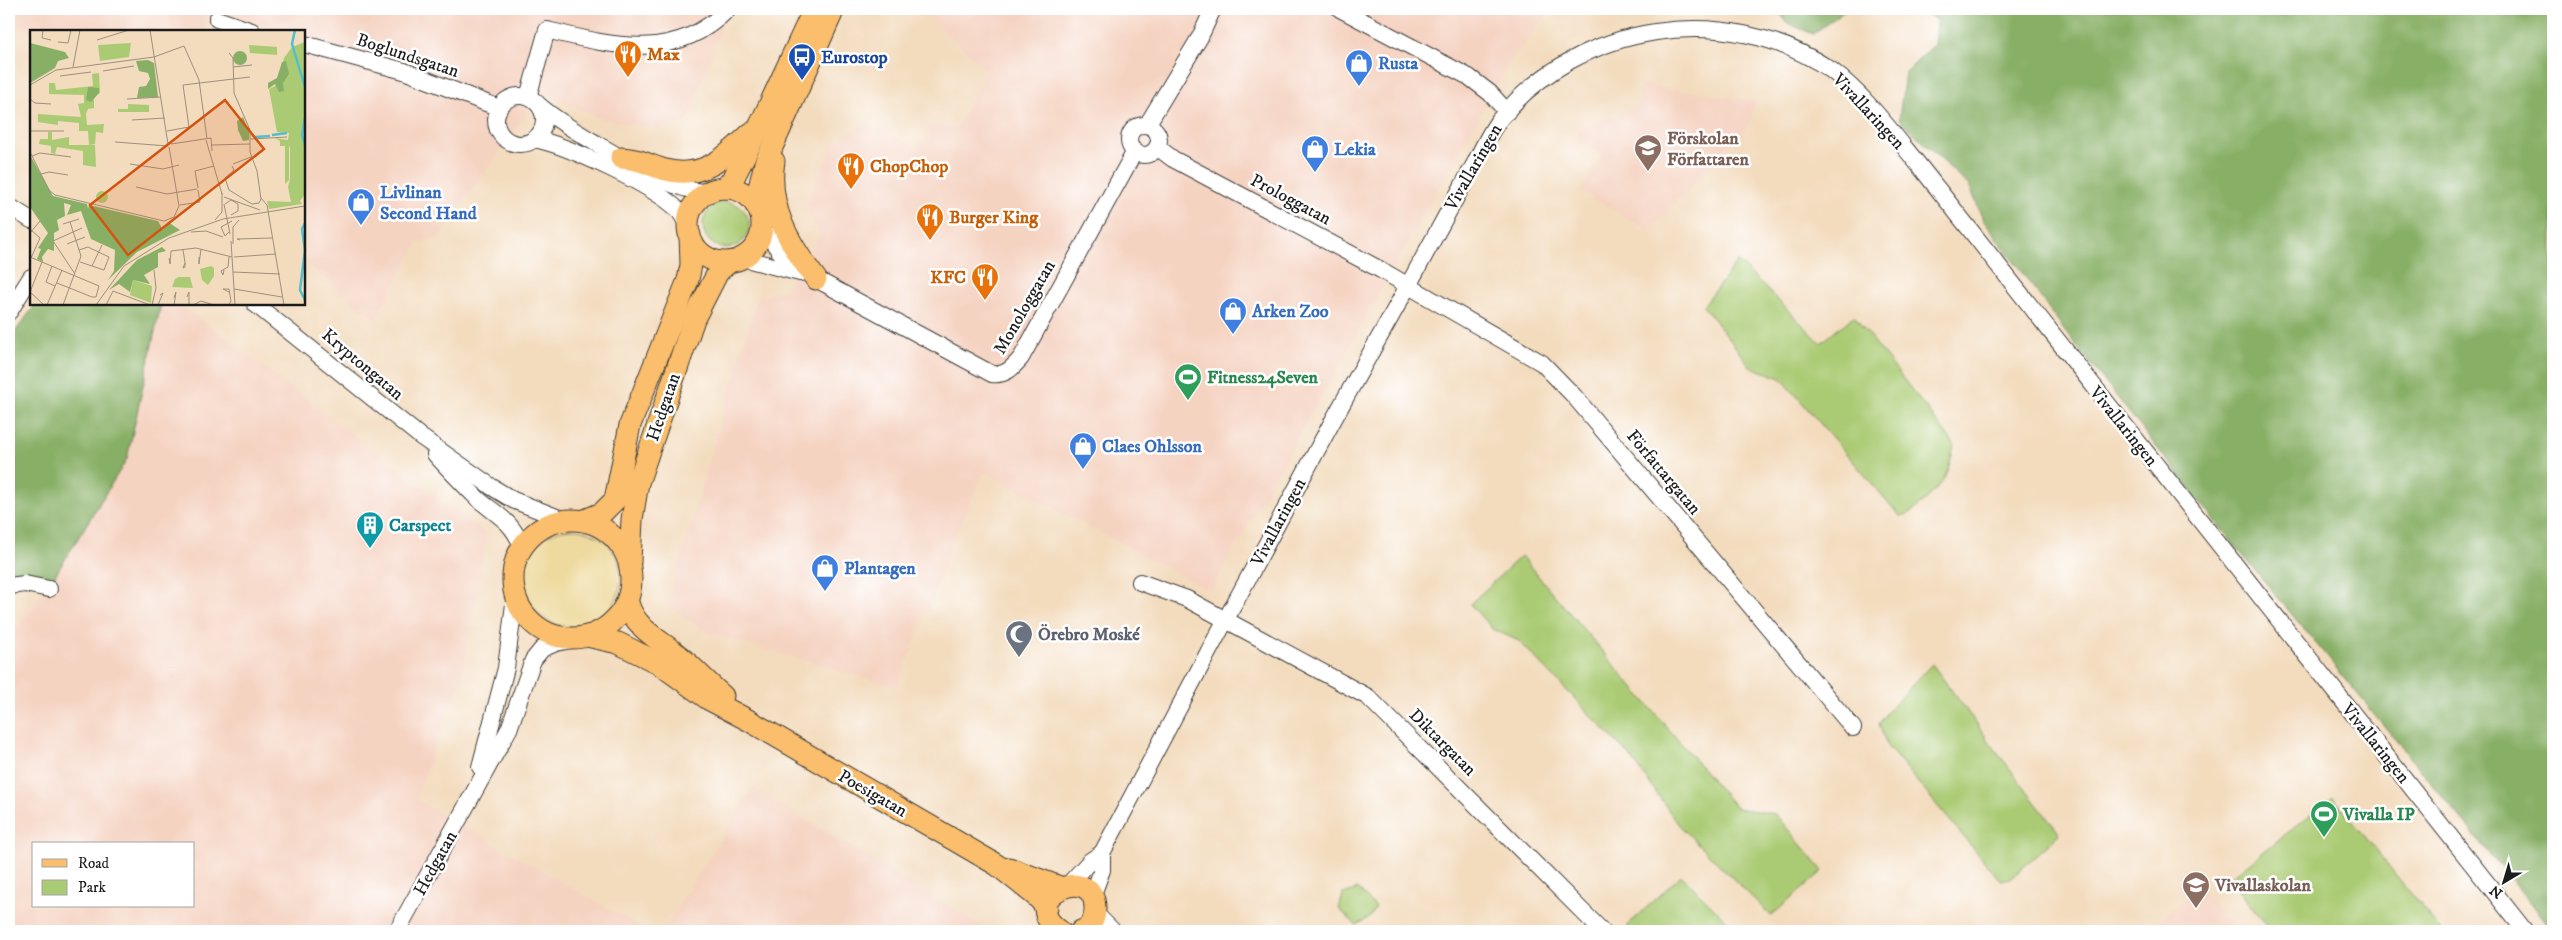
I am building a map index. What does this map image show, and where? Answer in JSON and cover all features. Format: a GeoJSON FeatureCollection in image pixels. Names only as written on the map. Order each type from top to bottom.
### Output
{"type":"FeatureCollection","features":[{"type":"Feature","properties":{"kind":"main road"},"geometry":{"type":"LineString","coordinates":[[717,190],[742,193],[755,204],[761,215],[762,227],[756,246],[736,260],[717,261],[698,251],[689,230],[694,206],[734,177],[814,9]]}},
{"type":"Feature","properties":{"kind":"main road"},"geometry":{"type":"LineString","coordinates":[[755,204],[765,163],[778,138],[834,9]]}},
{"type":"Feature","properties":{"kind":"main road"},"geometry":{"type":"LineString","coordinates":[[621,158],[639,159],[672,171],[687,172],[710,167],[725,158],[760,125]]}},
{"type":"Feature","properties":{"kind":"main road"},"geometry":{"type":"LineString","coordinates":[[778,138],[772,173],[780,223],[801,260],[816,279]]}},
{"type":"Feature","properties":{"kind":"main road","name":"Hedgatan"},"geometry":{"type":"LineString","coordinates":[[585,520],[602,513],[614,500],[630,424],[688,280],[691,265],[689,230]]}},
{"type":"Feature","properties":{"kind":"main road","name":"Hedgatan"},"geometry":{"type":"LineString","coordinates":[[630,562],[632,520],[638,483],[694,319],[718,272],[736,260]]}},
{"type":"Feature","properties":{"kind":"main road"},"geometry":{"type":"LineString","coordinates":[[564,520],[585,520],[607,530],[621,544],[630,562],[632,581],[628,603],[613,622],[582,638],[551,635],[536,628],[524,614],[515,596],[513,579],[516,561],[522,546],[534,532],[549,524],[564,520]]}},
{"type":"Feature","properties":{"kind":"main road","name":"Poesigatan"},"geometry":{"type":"LineString","coordinates":[[628,603],[632,616],[642,628],[683,658],[748,720]]}},
{"type":"Feature","properties":{"kind":"main road","name":"Poesigatan"},"geometry":{"type":"LineString","coordinates":[[582,638],[618,644],[658,663],[708,699],[748,720],[997,865],[1037,897],[1051,923]]}},
{"type":"Feature","properties":{"kind":"main road","name":"Poesigatan"},"geometry":{"type":"LineString","coordinates":[[997,865],[1064,886],[1083,888],[1094,905]]}},
{"type":"Feature","properties":{"kind":"main road"},"geometry":{"type":"LineString","coordinates":[[1051,923],[1049,898],[1064,886]]}},
{"type":"Feature","properties":{"kind":"main road"},"geometry":{"type":"LineString","coordinates":[[1081,931],[1091,924],[1094,905]]}},
{"type":"Feature","properties":{"kind":"street"},"geometry":{"type":"LineString","coordinates":[[534,140],[543,127],[543,113],[534,102],[547,30],[623,46],[660,46],[688,39],[717,20],[728,9]]}},
{"type":"Feature","properties":{"kind":"street"},"geometry":{"type":"LineString","coordinates":[[1147,125],[1200,37],[1213,9]]}},
{"type":"Feature","properties":{"kind":"street"},"geometry":{"type":"LineString","coordinates":[[1340,9],[1469,76],[1490,93],[1507,112]]}},
{"type":"Feature","properties":{"kind":"street"},"geometry":{"type":"LineString","coordinates":[[216,20],[249,30]]}},
{"type":"Feature","properties":{"kind":"street","name":"Vivallaringen"},"geometry":{"type":"LineString","coordinates":[[1094,905],[1102,870],[1102,853],[1225,620],[1497,123],[1531,87],[1553,69],[1582,53],[1612,40],[1670,26],[1700,26],[1760,36],[1792,48],[1832,72],[1849,85],[1887,126],[2525,931]]}},
{"type":"Feature","properties":{"kind":"street","name":"Boglundsgatan"},"geometry":{"type":"LineString","coordinates":[[305,44],[404,71],[499,108]]}},
{"type":"Feature","properties":{"kind":"street"},"geometry":{"type":"LineString","coordinates":[[689,230],[679,211],[650,190],[573,150],[534,140],[518,144],[504,138],[496,124],[499,108],[509,98],[515,96],[534,102],[564,126],[677,187],[717,190]]}},
{"type":"Feature","properties":{"kind":"street"},"geometry":{"type":"LineString","coordinates":[[1147,125],[1152,127],[1158,134],[1157,147],[1148,154],[1135,151],[1130,144],[1130,134],[1136,127],[1147,125]]}},
{"type":"Feature","properties":{"kind":"street","name":"Prologgatan"},"geometry":{"type":"LineString","coordinates":[[1157,147],[1173,159],[1381,270],[1406,287]]}},
{"type":"Feature","properties":{"kind":"street","name":"Monologgatan"},"geometry":{"type":"LineString","coordinates":[[762,227],[781,254],[816,279],[992,374],[1005,373],[1021,358],[1135,151]]}},
{"type":"Feature","properties":{"kind":"street"},"geometry":{"type":"LineString","coordinates":[[9,206],[30,219]]}},
{"type":"Feature","properties":{"kind":"street","name":"Monologgatan"},"geometry":{"type":"LineString","coordinates":[[736,260],[775,265],[816,279]]}},
{"type":"Feature","properties":{"kind":"street"},"geometry":{"type":"LineString","coordinates":[[9,312],[30,279]]}},
{"type":"Feature","properties":{"kind":"street","name":"Författargatan"},"geometry":{"type":"LineString","coordinates":[[1406,287],[1542,364],[1555,375],[1852,728]]}},
{"type":"Feature","properties":{"kind":"street","name":"Kryptongatan"},"geometry":{"type":"LineString","coordinates":[[256,305],[421,437],[513,500],[564,520]]}},
{"type":"Feature","properties":{"kind":"street","name":"Kryptongatan"},"geometry":{"type":"LineString","coordinates":[[421,437],[456,478],[504,518],[516,531],[522,546]]}},
{"type":"Feature","properties":{"kind":"street","name":"Diktargatan"},"geometry":{"type":"LineString","coordinates":[[1140,582],[1187,599],[1368,696],[1602,931]]}},
{"type":"Feature","properties":{"kind":"street"},"geometry":{"type":"LineString","coordinates":[[9,586],[25,584],[49,589]]}},
{"type":"Feature","properties":{"kind":"street","name":"Hedgatan"},"geometry":{"type":"LineString","coordinates":[[472,793],[506,668],[515,596]]}},
{"type":"Feature","properties":{"kind":"street","name":"Hedgatan"},"geometry":{"type":"LineString","coordinates":[[397,931],[509,729],[533,660],[542,649],[556,643],[582,638]]}},
{"type":"Feature","properties":{"kind":"street","name":"Vivallaringen"},"geometry":{"type":"LineString","coordinates":[[1064,886],[1090,861],[1102,853]]}},
{"type":"Feature","properties":{"kind":"street"},"geometry":{"type":"LineString","coordinates":[[1094,905],[1113,931]]}},
{"type":"Feature","properties":{"kind":"shaded area"},"geometry":{"type":"Polygon","coordinates":[[[9,9],[728,9],[688,121],[659,130],[599,118],[541,92],[439,238],[417,243],[375,320],[305,263],[305,30],[277,30],[226,14],[201,30],[30,31],[9,20],[9,9]]]}},
{"type":"Feature","properties":{"kind":"shaded area","name":"Eurostop"},"geometry":{"type":"Polygon","coordinates":[[[920,9],[1550,9],[1507,67],[1211,591],[984,472],[954,539],[897,687],[709,633],[667,606],[757,299],[786,288],[820,234],[805,207],[833,145],[867,122],[917,149],[933,125],[956,128],[987,71],[920,9]]]}},
{"type":"Feature","properties":{"kind":"shaded area","name":"Förskolan Författaren"},"geometry":{"type":"Polygon","coordinates":[[[1640,85],[1756,101],[1745,130],[1649,230],[1581,191],[1602,154],[1581,142],[1577,131],[1638,106],[1640,85]]]}},
{"type":"Feature","properties":{"kind":"shaded area"},"geometry":{"type":"Polygon","coordinates":[[[161,305],[181,305],[487,535],[462,676],[415,799],[648,931],[9,931],[9,639],[51,582],[127,459],[161,305]]]}},
{"type":"Feature","properties":{"kind":"shaded area"},"geometry":{"type":"Polygon","coordinates":[[[753,788],[990,931],[663,931],[753,788]]]}},
{"type":"Feature","properties":{"kind":"shaded area","name":"Vivallaskolan"},"geometry":{"type":"Polygon","coordinates":[[[2199,887],[2236,931],[2149,931],[2199,887]]]}},
{"type":"Feature","properties":{"kind":"green space"},"geometry":{"type":"Polygon","coordinates":[[[1777,9],[1847,9],[1813,34],[1787,23],[1777,9]]]}},
{"type":"Feature","properties":{"kind":"green space"},"geometry":{"type":"Polygon","coordinates":[[[1922,9],[2553,9],[2553,930],[2231,541],[2078,348],[1983,220],[1970,187],[1899,119],[1905,73],[1935,44],[1937,21],[1922,9]]]}},
{"type":"Feature","properties":{"kind":"green space"},"geometry":{"type":"Polygon","coordinates":[[[721,202],[731,202],[743,208],[748,216],[748,234],[743,242],[735,247],[721,248],[713,245],[706,238],[703,230],[703,220],[706,212],[713,205],[721,202]]]}},
{"type":"Feature","properties":{"kind":"green space"},"geometry":{"type":"Polygon","coordinates":[[[1738,261],[1821,343],[1854,316],[1954,444],[1947,470],[1936,490],[1912,512],[1900,516],[1781,378],[1751,367],[1703,306],[1738,261]]]}},
{"type":"Feature","properties":{"kind":"green space"},"geometry":{"type":"Polygon","coordinates":[[[35,305],[161,305],[127,459],[51,582],[26,575],[9,577],[9,340],[35,305]]]}},
{"type":"Feature","properties":{"kind":"green space"},"geometry":{"type":"Polygon","coordinates":[[[1521,556],[1736,808],[1775,814],[1823,871],[1771,916],[1679,825],[1631,757],[1519,641],[1492,629],[1470,604],[1521,556]]]}},
{"type":"Feature","properties":{"kind":"green space"},"geometry":{"type":"Polygon","coordinates":[[[1932,664],[2060,834],[2011,878],[2000,880],[1887,746],[1879,725],[1886,713],[1932,664]]]}},
{"type":"Feature","properties":{"kind":"green space","name":"Vivalla IP"},"geometry":{"type":"Polygon","coordinates":[[[2333,797],[2441,931],[2271,931],[2229,879],[2333,797]]]}},
{"type":"Feature","properties":{"kind":"green space"},"geometry":{"type":"Polygon","coordinates":[[[1681,875],[1737,931],[1632,931],[1627,926],[1681,875]]]}},
{"type":"Feature","properties":{"kind":"green space"},"geometry":{"type":"Polygon","coordinates":[[[1358,889],[1376,907],[1369,918],[1356,925],[1339,909],[1343,894],[1358,889]]]}},
{"type":"Feature","properties":{"kind":"sand"},"geometry":{"type":"Polygon","coordinates":[[[572,529],[591,533],[607,543],[617,559],[621,578],[617,597],[607,613],[591,623],[572,627],[553,623],[537,613],[527,597],[523,578],[527,559],[537,543],[553,533],[572,529]]]}},
{"type":"Feature","properties":{"kind":"place","name":"Max"},"geometry":{"type":"Point","coordinates":[628,78]}},
{"type":"Feature","properties":{"kind":"place","name":"Eurostop"},"geometry":{"type":"Point","coordinates":[802,81]}},
{"type":"Feature","properties":{"kind":"place","name":"Rusta"},"geometry":{"type":"Point","coordinates":[1359,87]}},
{"type":"Feature","properties":{"kind":"place","name":"Förskolan Författaren"},"geometry":{"type":"Point","coordinates":[1648,172]}},
{"type":"Feature","properties":{"kind":"place","name":"Lekia"},"geometry":{"type":"Point","coordinates":[1315,173]}},
{"type":"Feature","properties":{"kind":"place","name":"ChopChop"},"geometry":{"type":"Point","coordinates":[851,190]}},
{"type":"Feature","properties":{"kind":"place","name":"Livlinan Second Hand"},"geometry":{"type":"Point","coordinates":[361,226]}},
{"type":"Feature","properties":{"kind":"place","name":"Burger King"},"geometry":{"type":"Point","coordinates":[930,241]}},
{"type":"Feature","properties":{"kind":"place","name":"KFC"},"geometry":{"type":"Point","coordinates":[985,301]}},
{"type":"Feature","properties":{"kind":"place","name":"Arken Zoo"},"geometry":{"type":"Point","coordinates":[1233,335]}},
{"type":"Feature","properties":{"kind":"place","name":"Fitness24Seven"},"geometry":{"type":"Point","coordinates":[1188,401]}},
{"type":"Feature","properties":{"kind":"place","name":"Claes Ohlsson"},"geometry":{"type":"Point","coordinates":[1083,470]}},
{"type":"Feature","properties":{"kind":"place","name":"Carspect"},"geometry":{"type":"Point","coordinates":[370,549]}},
{"type":"Feature","properties":{"kind":"place","name":"Plantagen"},"geometry":{"type":"Point","coordinates":[825,592]}},
{"type":"Feature","properties":{"kind":"place","name":"Örebro Moské"},"geometry":{"type":"Point","coordinates":[1019,658]}},
{"type":"Feature","properties":{"kind":"place","name":"Vivalla IP"},"geometry":{"type":"Point","coordinates":[2324,838]}},
{"type":"Feature","properties":{"kind":"place","name":"Vivallaskolan"},"geometry":{"type":"Point","coordinates":[2196,909]}}]}
